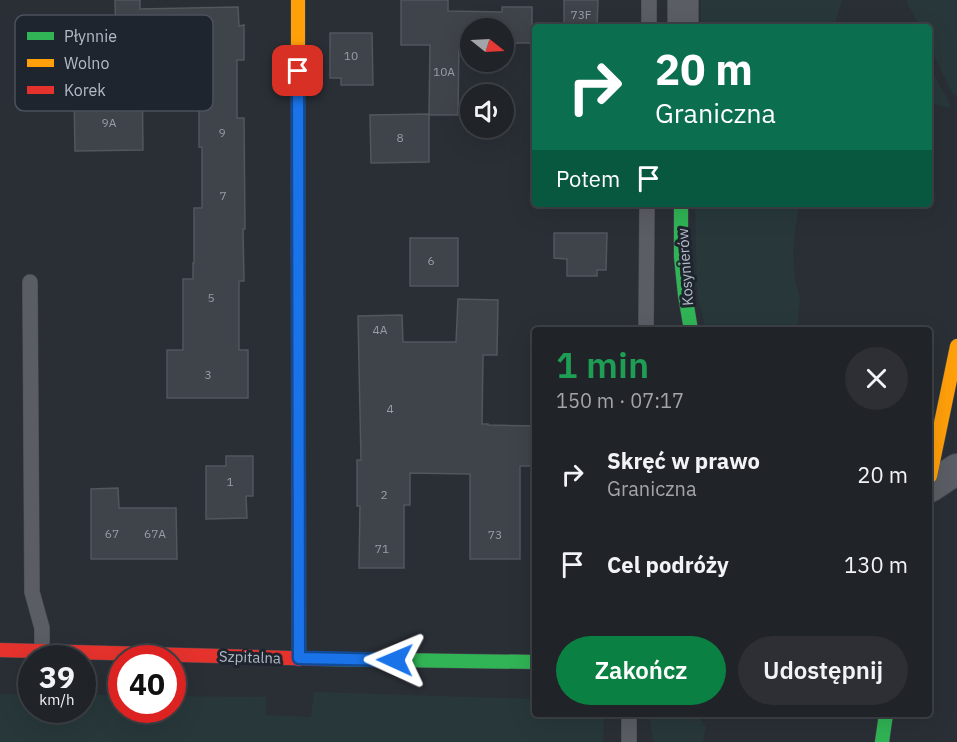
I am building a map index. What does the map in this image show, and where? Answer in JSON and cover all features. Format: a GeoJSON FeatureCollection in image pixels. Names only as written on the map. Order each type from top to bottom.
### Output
{"type":"FeatureCollection","features":[{"type":"Feature","properties":{"kind":"main road"},"geometry":{"type":"LineString","coordinates":[[298,0],[299,658]]}},
{"type":"Feature","properties":{"kind":"main road","name":"Kosynierów"},"geometry":{"type":"LineString","coordinates":[[681,207],[681,257],[690,327]]}},
{"type":"Feature","properties":{"kind":"main road"},"geometry":{"type":"LineString","coordinates":[[932,466],[957,346]]}},
{"type":"Feature","properties":{"kind":"main road","name":"Szpitalna"},"geometry":{"type":"LineString","coordinates":[[0,650],[18,650]]}},
{"type":"Feature","properties":{"kind":"main road","name":"Szpitalna"},"geometry":{"type":"LineString","coordinates":[[96,652],[532,662]]}},
{"type":"Feature","properties":{"kind":"main road"},"geometry":{"type":"LineString","coordinates":[[882,742],[886,717]]}},
{"type":"Feature","properties":{"kind":"street"},"geometry":{"type":"LineString","coordinates":[[683,0],[683,24]]}},
{"type":"Feature","properties":{"kind":"street"},"geometry":{"type":"LineString","coordinates":[[932,486],[957,469]]}},
{"type":"Feature","properties":{"kind":"lane"},"geometry":{"type":"LineString","coordinates":[[649,0],[649,24]]}},
{"type":"Feature","properties":{"kind":"lane"},"geometry":{"type":"LineString","coordinates":[[646,327],[647,207]]}},
{"type":"Feature","properties":{"kind":"lane"},"geometry":{"type":"LineString","coordinates":[[30,282],[32,592],[42,628],[42,645]]}},
{"type":"Feature","properties":{"kind":"lane"},"geometry":{"type":"LineString","coordinates":[[629,717],[629,742]]}},
{"type":"Feature","properties":{"kind":"shaded area"},"geometry":{"type":"Polygon","coordinates":[[[701,0],[842,0],[835,24],[701,24],[701,0]]]}},
{"type":"Feature","properties":{"kind":"shaded area"},"geometry":{"type":"Polygon","coordinates":[[[908,0],[957,0],[957,95],[953,94],[932,52],[932,24],[918,24],[908,0]]]}},
{"type":"Feature","properties":{"kind":"shaded area"},"geometry":{"type":"Polygon","coordinates":[[[932,72],[950,104],[950,108],[932,104],[932,72]]]}},
{"type":"Feature","properties":{"kind":"shaded area"},"geometry":{"type":"Polygon","coordinates":[[[695,207],[799,207],[793,249],[794,274],[800,299],[797,327],[705,327],[697,292],[695,207]]]}},
{"type":"Feature","properties":{"kind":"shaded area"},"geometry":{"type":"Polygon","coordinates":[[[314,692],[532,699],[532,717],[604,717],[603,742],[0,742],[0,694],[18,695],[18,723],[96,723],[96,695],[108,695],[108,723],[186,723],[186,696],[266,697],[266,715],[311,717],[314,692]]]}},
{"type":"Feature","properties":{"kind":"shaded area"},"geometry":{"type":"Polygon","coordinates":[[[649,717],[698,717],[706,727],[703,742],[657,742],[653,740],[649,717]]]}},
{"type":"Feature","properties":{"kind":"building"},"geometry":{"type":"Polygon","coordinates":[[[115,0],[140,0],[140,9],[238,7],[239,26],[244,25],[244,60],[237,60],[237,118],[244,118],[245,229],[243,229],[244,281],[239,281],[239,350],[248,350],[248,398],[167,398],[167,350],[183,350],[183,279],[193,279],[194,208],[202,208],[202,147],[199,147],[199,111],[213,111],[213,15],[115,15],[115,0]]]}},
{"type":"Feature","properties":{"kind":"building"},"geometry":{"type":"Polygon","coordinates":[[[401,0],[448,0],[448,11],[502,12],[502,7],[532,7],[532,43],[514,43],[514,18],[460,18],[458,115],[429,115],[430,45],[401,45],[401,0]]]}},
{"type":"Feature","properties":{"kind":"building"},"geometry":{"type":"Polygon","coordinates":[[[564,0],[598,0],[597,24],[564,24],[564,0]]]}},
{"type":"Feature","properties":{"kind":"building"},"geometry":{"type":"Polygon","coordinates":[[[330,33],[372,33],[373,85],[341,85],[341,78],[330,78],[330,33]]]}},
{"type":"Feature","properties":{"kind":"building"},"geometry":{"type":"Polygon","coordinates":[[[74,111],[143,111],[143,150],[75,151],[74,111]]]}},
{"type":"Feature","properties":{"kind":"building"},"geometry":{"type":"Polygon","coordinates":[[[429,114],[429,162],[371,163],[370,115],[429,114]]]}},
{"type":"Feature","properties":{"kind":"building"},"geometry":{"type":"Polygon","coordinates":[[[554,233],[607,233],[606,270],[597,270],[597,276],[567,276],[567,259],[554,258],[554,233]]]}},
{"type":"Feature","properties":{"kind":"building"},"geometry":{"type":"Polygon","coordinates":[[[410,238],[458,238],[458,286],[410,286],[410,238]]]}},
{"type":"Feature","properties":{"kind":"building"},"geometry":{"type":"Polygon","coordinates":[[[458,299],[498,300],[497,355],[483,355],[482,424],[532,426],[532,466],[520,466],[520,559],[470,559],[470,474],[410,473],[410,505],[404,505],[404,568],[359,568],[360,506],[357,506],[357,460],[361,460],[358,316],[402,315],[403,342],[456,342],[458,299]]]}},
{"type":"Feature","properties":{"kind":"building"},"geometry":{"type":"Polygon","coordinates":[[[226,456],[253,456],[253,496],[246,496],[247,518],[206,519],[206,466],[226,466],[226,456]]]}},
{"type":"Feature","properties":{"kind":"building"},"geometry":{"type":"Polygon","coordinates":[[[118,488],[119,508],[176,508],[177,559],[91,559],[91,489],[118,488]]]}},
{"type":"Feature","properties":{"kind":"traffic: fast"},"geometry":{"type":"LineString","coordinates":[[681,207],[681,257],[690,327]]}},
{"type":"Feature","properties":{"kind":"traffic: fast"},"geometry":{"type":"LineString","coordinates":[[325,659],[532,662]]}},
{"type":"Feature","properties":{"kind":"traffic: fast"},"geometry":{"type":"LineString","coordinates":[[882,742],[886,717]]}},
{"type":"Feature","properties":{"kind":"traffic: slow"},"geometry":{"type":"LineString","coordinates":[[298,0],[298,249]]}},
{"type":"Feature","properties":{"kind":"traffic: slow"},"geometry":{"type":"LineString","coordinates":[[932,466],[957,346]]}},
{"type":"Feature","properties":{"kind":"traffic: jam"},"geometry":{"type":"LineString","coordinates":[[298,249],[299,659]]}},
{"type":"Feature","properties":{"kind":"traffic: jam"},"geometry":{"type":"LineString","coordinates":[[0,650],[325,659]]}},
{"type":"Feature","properties":{"kind":"route"},"geometry":{"type":"LineString","coordinates":[[298,71],[299,658],[395,660]]}}]}
